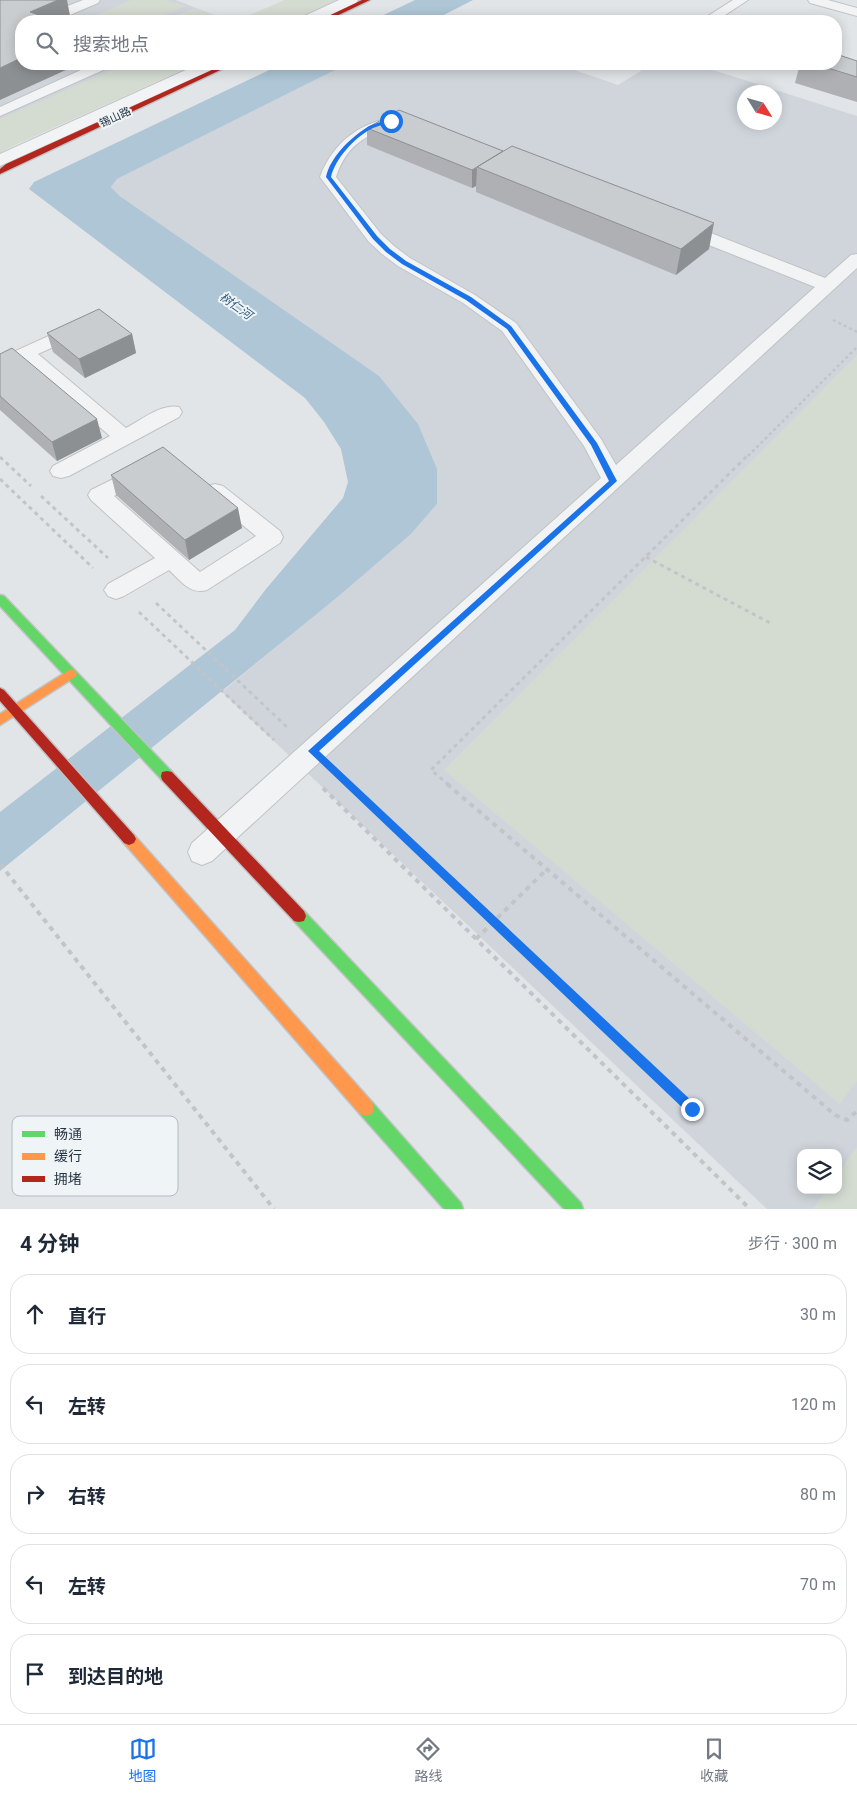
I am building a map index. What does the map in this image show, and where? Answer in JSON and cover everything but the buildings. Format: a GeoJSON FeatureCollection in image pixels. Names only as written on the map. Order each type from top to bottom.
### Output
{"type":"FeatureCollection","features":[{"type":"Feature","properties":{"kind":"main road"},"geometry":{"type":"LineString","coordinates":[[335,15],[367,0]]}},
{"type":"Feature","properties":{"kind":"main road","name":"锡山路"},"geometry":{"type":"LineString","coordinates":[[0,172],[217,70]]}},
{"type":"Feature","properties":{"kind":"main road"},"geometry":{"type":"LineString","coordinates":[[0,599],[575,1209]]}},
{"type":"Feature","properties":{"kind":"main road"},"geometry":{"type":"LineString","coordinates":[[0,720],[71,674]]}},
{"type":"Feature","properties":{"kind":"main road"},"geometry":{"type":"LineString","coordinates":[[0,693],[455,1209]]}},
{"type":"Feature","properties":{"kind":"street"},"geometry":{"type":"LineString","coordinates":[[318,15],[351,0]]}},
{"type":"Feature","properties":{"kind":"street","name":"锡山路"},"geometry":{"type":"LineString","coordinates":[[0,161],[199,70]]}},
{"type":"Feature","properties":{"kind":"lane"},"geometry":{"type":"LineString","coordinates":[[60,14],[94,0]]}},
{"type":"Feature","properties":{"kind":"lane"},"geometry":{"type":"LineString","coordinates":[[717,15],[742,0]]}},
{"type":"Feature","properties":{"kind":"lane"},"geometry":{"type":"LineString","coordinates":[[814,0],[857,12]]}},
{"type":"Feature","properties":{"kind":"lane"},"geometry":{"type":"LineString","coordinates":[[0,112],[92,70]]}},
{"type":"Feature","properties":{"kind":"lane"},"geometry":{"type":"LineString","coordinates":[[412,123],[391,121],[369,128],[341,152],[331,166],[328,177],[375,238],[388,250],[404,262],[468,299],[509,328],[594,444],[613,481]]}},
{"type":"Feature","properties":{"kind":"lane"},"geometry":{"type":"LineString","coordinates":[[671,224],[829,286]]}},
{"type":"Feature","properties":{"kind":"lane"},"geometry":{"type":"LineString","coordinates":[[202,852],[857,259]]}},
{"type":"Feature","properties":{"kind":"lane"},"geometry":{"type":"LineString","coordinates":[[0,365],[75,330]]}},
{"type":"Feature","properties":{"kind":"lane"},"geometry":{"type":"LineString","coordinates":[[25,353],[124,438]]}},
{"type":"Feature","properties":{"kind":"lane"},"geometry":{"type":"LineString","coordinates":[[62,471],[172,412]]}},
{"type":"Feature","properties":{"kind":"lane"},"geometry":{"type":"LineString","coordinates":[[164,460],[99,496],[199,584],[272,537],[203,481]]}},
{"type":"Feature","properties":{"kind":"lane"},"geometry":{"type":"LineString","coordinates":[[124,586],[171,559]]}},
{"type":"Feature","properties":{"kind":"path"},"geometry":{"type":"LineString","coordinates":[[857,348],[430,770],[835,1115],[847,1120],[857,1111]]}},
{"type":"Feature","properties":{"kind":"path"},"geometry":{"type":"LineString","coordinates":[[0,457],[124,586],[306,758],[476,939],[750,1209]]}},
{"type":"Feature","properties":{"kind":"path"},"geometry":{"type":"LineString","coordinates":[[0,479],[124,586],[306,758],[493,922],[692,1109]]}},
{"type":"Feature","properties":{"kind":"path"},"geometry":{"type":"LineString","coordinates":[[646,557],[770,623]]}},
{"type":"Feature","properties":{"kind":"path"},"geometry":{"type":"LineString","coordinates":[[0,864],[274,1209]]}},
{"type":"Feature","properties":{"kind":"path"},"geometry":{"type":"LineString","coordinates":[[476,939],[547,869]]}},
{"type":"Feature","properties":{"kind":"shaded area"},"geometry":{"type":"Polygon","coordinates":[[[0,0],[176,0],[214,15],[15,15],[15,70],[124,70],[0,124],[0,0]]]}},
{"type":"Feature","properties":{"kind":"shaded area"},"geometry":{"type":"Polygon","coordinates":[[[131,0],[166,0],[185,6],[165,15],[97,15],[131,0]]]}},
{"type":"Feature","properties":{"kind":"shaded area"},"geometry":{"type":"Polygon","coordinates":[[[284,0],[337,0],[303,15],[250,15],[284,0]]]}},
{"type":"Feature","properties":{"kind":"shaded area"},"geometry":{"type":"Polygon","coordinates":[[[195,8],[213,15],[178,15],[195,8]]]}},
{"type":"Feature","properties":{"kind":"shaded area"},"geometry":{"type":"Polygon","coordinates":[[[112,70],[183,70],[11,147],[0,154],[0,119],[112,70]]]}},
{"type":"Feature","properties":{"kind":"shaded area"},"geometry":{"type":"Polygon","coordinates":[[[335,70],[574,70],[618,85],[642,70],[713,70],[760,85],[737,85],[737,130],[782,130],[782,92],[857,116],[857,1148],[842,1169],[842,1149],[797,1149],[797,1194],[825,1194],[815,1209],[767,1209],[222,692],[411,534],[437,504],[111,187],[117,179],[335,70]]]}},
{"type":"Feature","properties":{"kind":"shaded area"},"geometry":{"type":"Polygon","coordinates":[[[857,355],[857,1081],[840,1104],[444,770],[857,355]]]}},
{"type":"Feature","properties":{"kind":"shaded area"},"geometry":{"type":"Polygon","coordinates":[[[857,1147],[857,1209],[813,1209],[824,1194],[842,1194],[842,1168],[857,1147]]]}},
{"type":"Feature","properties":{"kind":"water"},"geometry":{"type":"Polygon","coordinates":[[[415,0],[473,0],[444,15],[384,15],[415,0]]]}},
{"type":"Feature","properties":{"kind":"water","name":"树仁河"},"geometry":{"type":"Polygon","coordinates":[[[269,70],[335,70],[117,179],[111,187],[121,197],[379,376],[418,424],[437,469],[437,504],[411,534],[335,599],[0,871],[0,812],[235,630],[266,589],[343,498],[348,482],[341,449],[324,422],[305,398],[29,189],[34,182],[269,70]]]}},
{"type":"Feature","properties":{"kind":"traffic: fast"},"geometry":{"type":"LineString","coordinates":[[0,599],[167,776]]}},
{"type":"Feature","properties":{"kind":"traffic: fast"},"geometry":{"type":"LineString","coordinates":[[299,916],[575,1209]]}},
{"type":"Feature","properties":{"kind":"traffic: fast"},"geometry":{"type":"LineString","coordinates":[[366,1108],[455,1209]]}},
{"type":"Feature","properties":{"kind":"traffic: slow"},"geometry":{"type":"LineString","coordinates":[[0,720],[71,674]]}},
{"type":"Feature","properties":{"kind":"traffic: slow"},"geometry":{"type":"LineString","coordinates":[[129,839],[366,1108]]}},
{"type":"Feature","properties":{"kind":"traffic: jam"},"geometry":{"type":"LineString","coordinates":[[334,15],[367,0]]}},
{"type":"Feature","properties":{"kind":"traffic: jam"},"geometry":{"type":"LineString","coordinates":[[0,172],[9,166],[217,70]]}},
{"type":"Feature","properties":{"kind":"traffic: jam"},"geometry":{"type":"LineString","coordinates":[[0,693],[129,839]]}},
{"type":"Feature","properties":{"kind":"traffic: jam"},"geometry":{"type":"LineString","coordinates":[[167,776],[299,916]]}},
{"type":"Feature","properties":{"kind":"route"},"geometry":{"type":"LineString","coordinates":[[391,121],[369,128],[354,139],[331,166],[328,177],[375,238],[388,250],[404,262],[468,299],[509,328],[594,444],[613,481],[313,751],[692,1109]]}}]}
